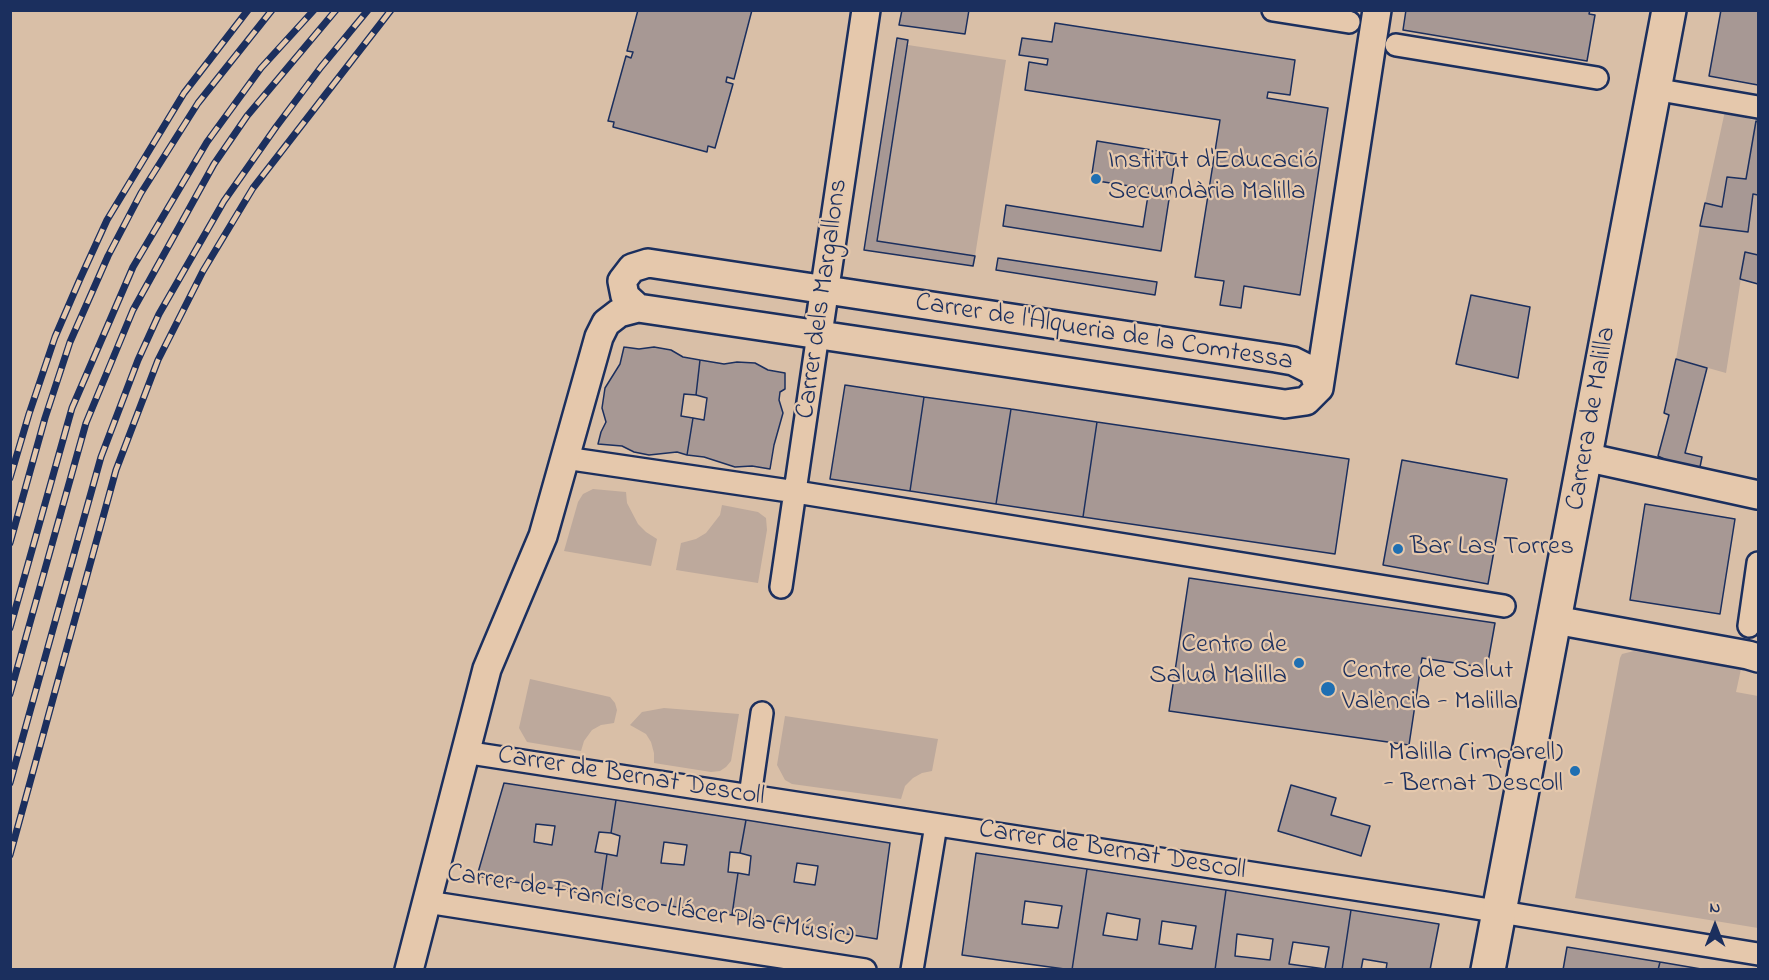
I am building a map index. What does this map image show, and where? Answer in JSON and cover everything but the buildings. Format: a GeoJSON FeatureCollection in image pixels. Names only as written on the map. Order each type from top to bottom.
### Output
{"type":"FeatureCollection","features":[{"type":"Feature","properties":{"kind":"street","name":"Carrer dels Margallons"},"geometry":{"type":"LineString","coordinates":[[781,587],[866,10]]}},
{"type":"Feature","properties":{"kind":"street"},"geometry":{"type":"LineString","coordinates":[[1272,10],[1348,22]]}},
{"type":"Feature","properties":{"kind":"street"},"geometry":{"type":"LineString","coordinates":[[1319,388],[1377,10]]}},
{"type":"Feature","properties":{"kind":"street","name":"Carrera de Malilla"},"geometry":{"type":"LineString","coordinates":[[1488,969],[1670,10]]}},
{"type":"Feature","properties":{"kind":"street"},"geometry":{"type":"LineString","coordinates":[[1396,45],[1597,78]]}},
{"type":"Feature","properties":{"kind":"street"},"geometry":{"type":"LineString","coordinates":[[1654,89],[1758,106]]}},
{"type":"Feature","properties":{"kind":"street","name":"Carrer de l'Alqueria de la Comtessa"},"geometry":{"type":"LineString","coordinates":[[648,263],[825,289],[1293,361],[1313,371],[1319,388],[1306,400],[1285,404],[638,308],[625,296],[622,281],[632,268],[648,263]]}},
{"type":"Feature","properties":{"kind":"street"},"geometry":{"type":"LineString","coordinates":[[409,969],[487,669],[543,536],[599,337],[606,323],[619,313],[638,308]]}},
{"type":"Feature","properties":{"kind":"street"},"geometry":{"type":"LineString","coordinates":[[1585,457],[1758,495]]}},
{"type":"Feature","properties":{"kind":"street"},"geometry":{"type":"LineString","coordinates":[[565,458],[796,492],[1504,606]]}},
{"type":"Feature","properties":{"kind":"street"},"geometry":{"type":"LineString","coordinates":[[1749,626],[1758,563]]}},
{"type":"Feature","properties":{"kind":"street"},"geometry":{"type":"LineString","coordinates":[[1555,621],[1758,658]]}},
{"type":"Feature","properties":{"kind":"street"},"geometry":{"type":"LineString","coordinates":[[750,796],[762,713]]}},
{"type":"Feature","properties":{"kind":"street","name":"Carrer de Bernat Descoll"},"geometry":{"type":"LineString","coordinates":[[464,752],[1446,903],[1758,954]]}},
{"type":"Feature","properties":{"kind":"street"},"geometry":{"type":"LineString","coordinates":[[912,969],[936,825]]}},
{"type":"Feature","properties":{"kind":"street","name":"Carrer de Francisco Llácer Pla (Músic)"},"geometry":{"type":"LineString","coordinates":[[427,902],[795,965],[866,969]]}},
{"type":"Feature","properties":{"kind":"shaded area"},"geometry":{"type":"Polygon","coordinates":[[[908,45],[1006,60],[975,256],[877,241],[908,45]]]}},
{"type":"Feature","properties":{"kind":"shaded area"},"geometry":{"type":"Polygon","coordinates":[[[1725,111],[1756,121],[1746,179],[1727,177],[1722,207],[1705,203],[1725,111]]]}},
{"type":"Feature","properties":{"kind":"shaded area"},"geometry":{"type":"Polygon","coordinates":[[[1753,194],[1758,195],[1758,255],[1745,253],[1726,373],[1676,359],[1700,226],[1748,232],[1753,194]]]}},
{"type":"Feature","properties":{"kind":"shaded area"},"geometry":{"type":"Polygon","coordinates":[[[593,489],[626,492],[627,503],[638,524],[657,539],[651,566],[564,551],[578,502],[583,494],[593,489]]]}},
{"type":"Feature","properties":{"kind":"shaded area"},"geometry":{"type":"Polygon","coordinates":[[[722,505],[758,512],[766,518],[767,530],[758,583],[676,570],[681,543],[696,539],[706,533],[720,515],[722,505]]]}},
{"type":"Feature","properties":{"kind":"shaded area"},"geometry":{"type":"Polygon","coordinates":[[[1634,651],[1741,669],[1736,692],[1758,696],[1758,928],[1575,898],[1620,658],[1622,654],[1634,651]]]}},
{"type":"Feature","properties":{"kind":"shaded area"},"geometry":{"type":"Polygon","coordinates":[[[530,679],[610,697],[617,710],[614,723],[601,725],[592,730],[584,741],[581,751],[527,742],[519,728],[530,679]]]}},
{"type":"Feature","properties":{"kind":"shaded area"},"geometry":{"type":"Polygon","coordinates":[[[664,708],[739,714],[731,761],[726,767],[720,771],[711,772],[654,763],[651,742],[646,734],[630,725],[642,712],[664,708]]]}},
{"type":"Feature","properties":{"kind":"shaded area"},"geometry":{"type":"Polygon","coordinates":[[[785,716],[938,739],[932,771],[913,778],[905,786],[901,799],[792,784],[785,780],[777,765],[785,716]]]}},
{"type":"Feature","properties":{"kind":"railway"},"geometry":{"type":"LineString","coordinates":[[10,478],[55,337],[107,220],[184,93],[248,10]]}},
{"type":"Feature","properties":{"kind":"railway"},"geometry":{"type":"LineString","coordinates":[[10,543],[45,418],[70,342],[108,256],[141,193],[198,103],[272,10]]}},
{"type":"Feature","properties":{"kind":"railway"},"geometry":{"type":"LineString","coordinates":[[10,628],[72,408],[133,267],[207,142],[261,68],[314,10]]}},
{"type":"Feature","properties":{"kind":"railway"},"geometry":{"type":"LineString","coordinates":[[10,694],[86,423],[133,310],[214,164],[247,116],[336,10]]}},
{"type":"Feature","properties":{"kind":"railway"},"geometry":{"type":"LineString","coordinates":[[10,783],[101,457],[138,360],[159,314],[224,201],[321,67],[368,10]]}},
{"type":"Feature","properties":{"kind":"railway"},"geometry":{"type":"LineString","coordinates":[[10,855],[116,470],[158,360],[203,271],[253,188],[391,10]]}},
{"type":"Feature","properties":{"kind":"place","name":"Institut d'Educació Secundària Malilla"},"geometry":{"type":"Point","coordinates":[1096,179]}},
{"type":"Feature","properties":{"kind":"place","name":"Bar Las Torres"},"geometry":{"type":"Point","coordinates":[1398,549]}},
{"type":"Feature","properties":{"kind":"place","name":"Centro de Salud Malilla"},"geometry":{"type":"Point","coordinates":[1299,663]}},
{"type":"Feature","properties":{"kind":"place","name":"Centre de Salut València - Malilla"},"geometry":{"type":"Point","coordinates":[1328,689]}},
{"type":"Feature","properties":{"kind":"place","name":"Malilla (imparell) - Bernat Descoll"},"geometry":{"type":"Point","coordinates":[1575,771]}}]}
